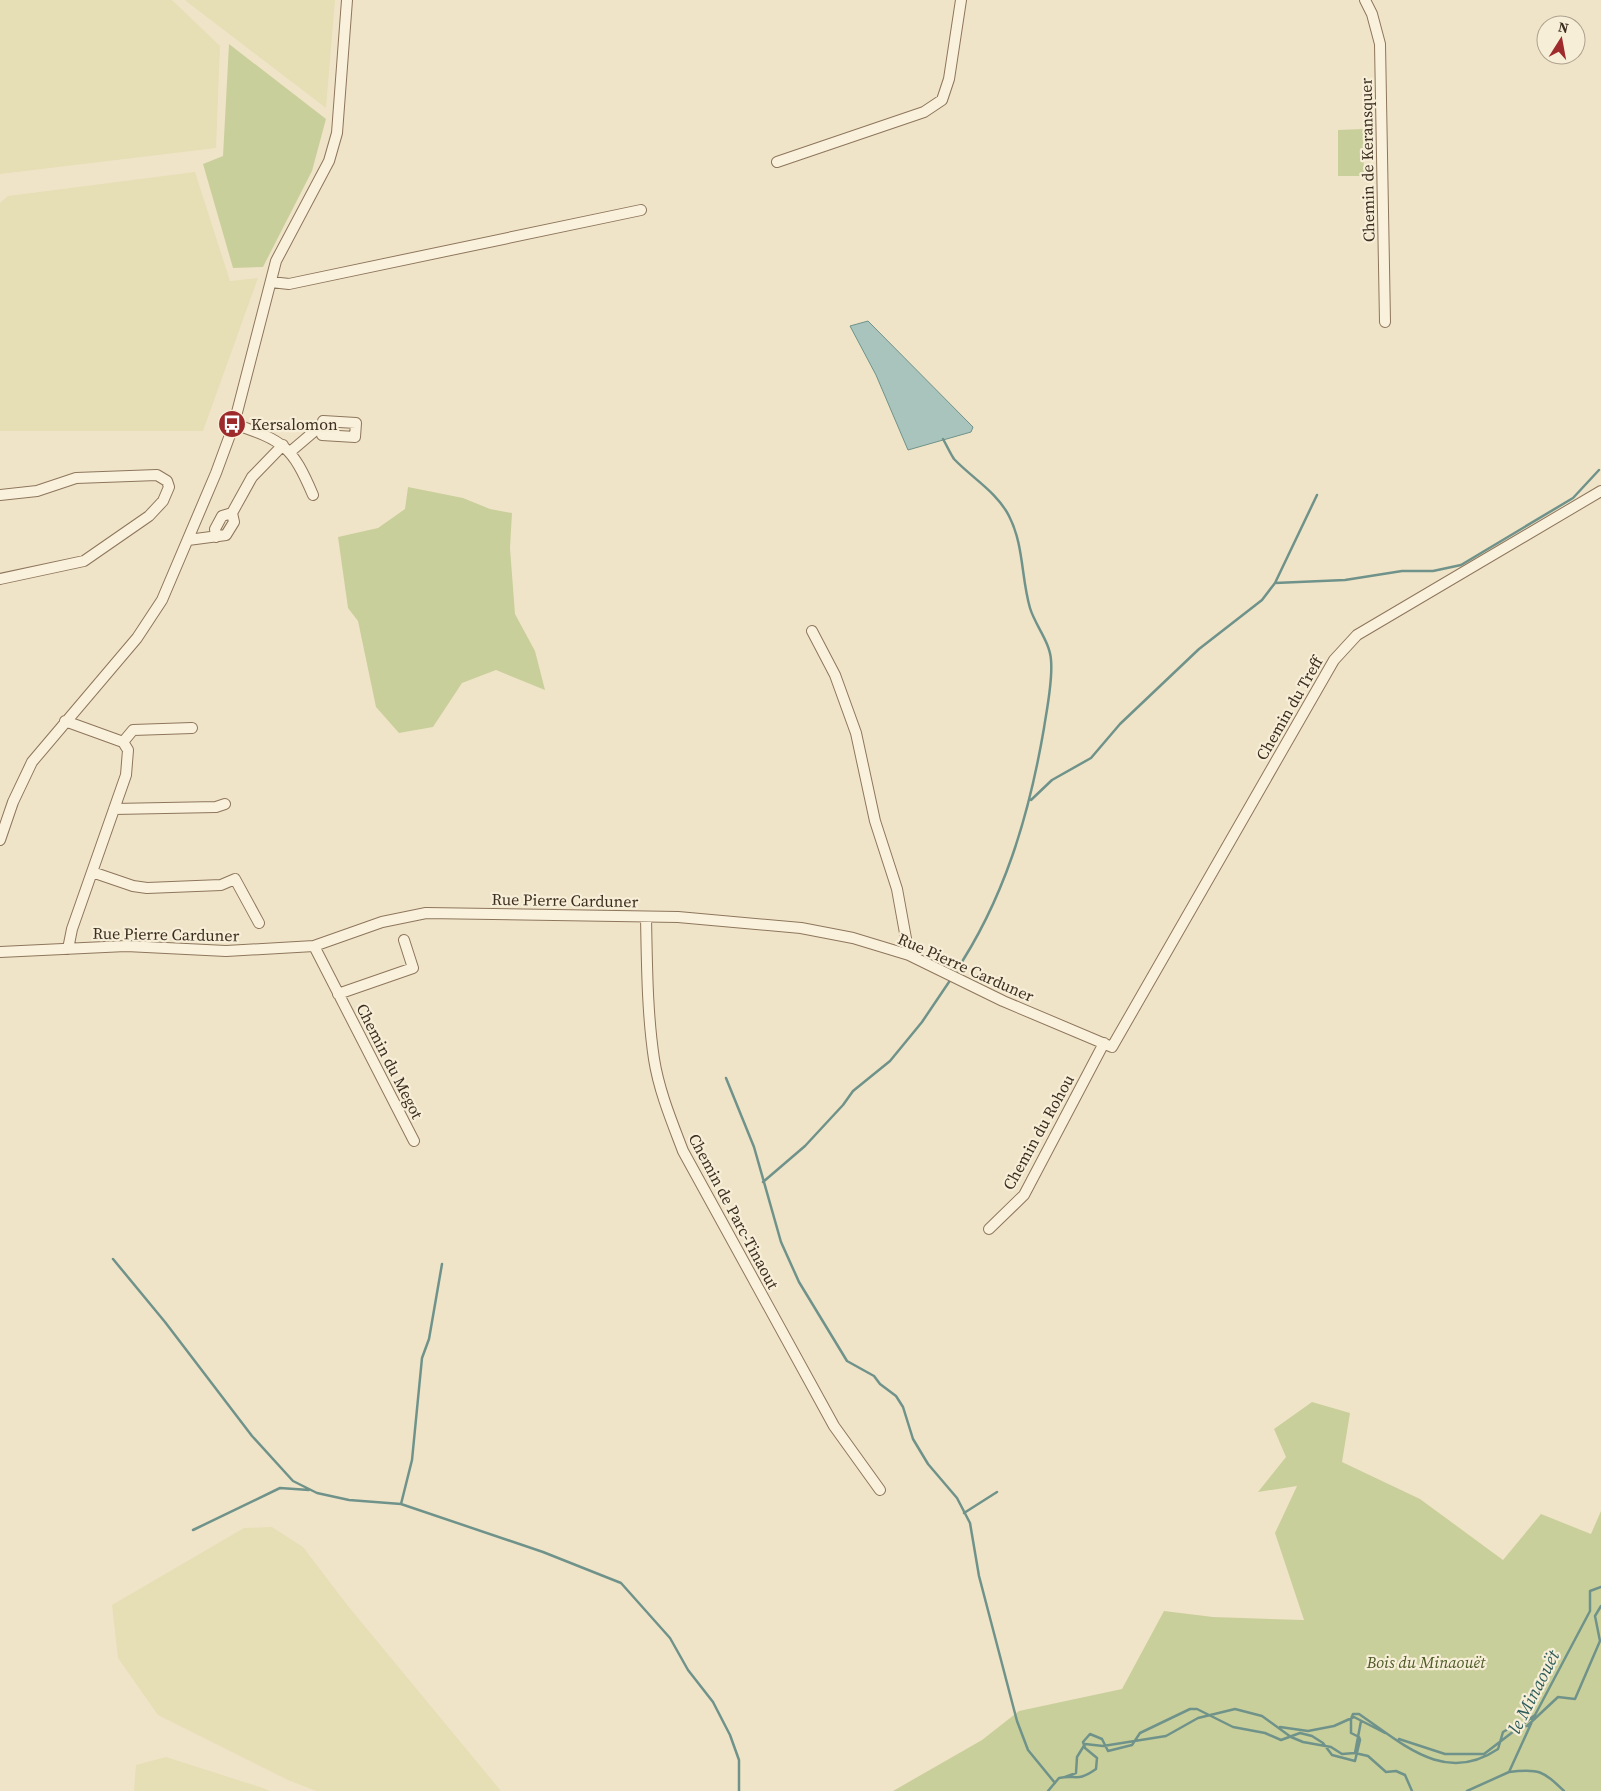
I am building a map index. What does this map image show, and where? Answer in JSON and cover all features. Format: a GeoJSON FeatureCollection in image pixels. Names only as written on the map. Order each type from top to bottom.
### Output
{"type":"FeatureCollection","features":[{"type":"Feature","properties":{"kind":"street"},"geometry":{"type":"LineString","coordinates":[[0,840],[12,802],[32,762],[146,625],[162,600],[188,540],[234,424],[276,261],[329,161],[334,143],[348,0]]}},
{"type":"Feature","properties":{"kind":"street"},"geometry":{"type":"LineString","coordinates":[[777,162],[924,112],[942,100],[949,79],[961,0]]}},
{"type":"Feature","properties":{"kind":"street","name":"Chemin de Keransquer"},"geometry":{"type":"LineString","coordinates":[[1365,0],[1372,14],[1380,44],[1385,322]]}},
{"type":"Feature","properties":{"kind":"street"},"geometry":{"type":"LineString","coordinates":[[271,282],[289,284],[641,210]]}},
{"type":"Feature","properties":{"kind":"street"},"geometry":{"type":"LineString","coordinates":[[234,424],[262,434],[286,448],[300,464],[313,495]]}},
{"type":"Feature","properties":{"kind":"street"},"geometry":{"type":"LineString","coordinates":[[188,540],[216,536],[215,529],[222,516],[232,514],[252,477],[286,448],[317,428],[322,428]]}},
{"type":"Feature","properties":{"kind":"street"},"geometry":{"type":"LineString","coordinates":[[0,495],[37,491],[76,478],[157,475],[167,481],[169,487],[162,501],[149,516],[84,561],[0,579]]}},
{"type":"Feature","properties":{"kind":"street","name":"Chemin du Treff"},"geometry":{"type":"LineString","coordinates":[[1108,1045],[1334,660],[1358,635],[1601,491]]}},
{"type":"Feature","properties":{"kind":"street"},"geometry":{"type":"LineString","coordinates":[[812,631],[835,675],[856,733],[875,821],[897,889],[909,955]]}},
{"type":"Feature","properties":{"kind":"street"},"geometry":{"type":"LineString","coordinates":[[65,721],[123,742],[128,750],[128,764],[72,929],[68,949]]}},
{"type":"Feature","properties":{"kind":"street"},"geometry":{"type":"LineString","coordinates":[[123,742],[133,730],[192,728]]}},
{"type":"Feature","properties":{"kind":"street"},"geometry":{"type":"LineString","coordinates":[[114,809],[216,807],[225,804]]}},
{"type":"Feature","properties":{"kind":"street"},"geometry":{"type":"LineString","coordinates":[[92,872],[133,886],[147,888],[221,885],[235,879],[258,923]]}},
{"type":"Feature","properties":{"kind":"street","name":"Rue Pierre Carduner"},"geometry":{"type":"LineString","coordinates":[[0,952],[126,946],[226,951],[314,946],[382,922],[426,913],[678,917],[801,928],[853,938],[909,955],[1004,1001],[1108,1045]]}},
{"type":"Feature","properties":{"kind":"street","name":"Chemin de Parc-Tinaout"},"geometry":{"type":"LineString","coordinates":[[646,917],[648,992],[654,1060],[666,1105],[683,1151],[834,1426],[880,1490]]}},
{"type":"Feature","properties":{"kind":"street","name":"Chemin du Megot"},"geometry":{"type":"LineString","coordinates":[[338,994],[413,968],[404,940]]}},
{"type":"Feature","properties":{"kind":"street","name":"Chemin du Megot"},"geometry":{"type":"LineString","coordinates":[[314,946],[414,1141]]}},
{"type":"Feature","properties":{"kind":"street","name":"Chemin du Rohou"},"geometry":{"type":"LineString","coordinates":[[989,1229],[1024,1195],[1108,1045]]}},
{"type":"Feature","properties":{"kind":"shaded area"},"geometry":{"type":"Polygon","coordinates":[[[0,0],[172,0],[220,46],[216,148],[0,174],[0,0]]]}},
{"type":"Feature","properties":{"kind":"shaded area"},"geometry":{"type":"Polygon","coordinates":[[[186,0],[335,0],[326,108],[186,1],[186,0]]]}},
{"type":"Feature","properties":{"kind":"shaded area"},"geometry":{"type":"Polygon","coordinates":[[[195,172],[230,281],[258,278],[203,431],[0,431],[0,203],[8,196],[195,172]]]}},
{"type":"Feature","properties":{"kind":"shaded area"},"geometry":{"type":"Polygon","coordinates":[[[272,1527],[303,1547],[348,1606],[501,1791],[316,1791],[288,1780],[158,1715],[118,1658],[112,1605],[244,1528],[272,1527]]]}},
{"type":"Feature","properties":{"kind":"shaded area"},"geometry":{"type":"Polygon","coordinates":[[[166,1757],[270,1791],[134,1791],[136,1765],[166,1757]]]}},
{"type":"Feature","properties":{"kind":"green space"},"geometry":{"type":"Polygon","coordinates":[[[229,44],[326,119],[312,171],[263,267],[233,268],[203,164],[223,156],[229,44]]]}},
{"type":"Feature","properties":{"kind":"green space"},"geometry":{"type":"Polygon","coordinates":[[[1363,129],[1364,176],[1338,176],[1338,130],[1363,129]]]}},
{"type":"Feature","properties":{"kind":"green space"},"geometry":{"type":"Polygon","coordinates":[[[408,487],[463,498],[490,509],[512,513],[510,548],[515,614],[535,651],[545,690],[496,670],[462,683],[433,727],[399,733],[376,707],[358,621],[348,608],[338,537],[378,528],[405,509],[408,487]]]}},
{"type":"Feature","properties":{"kind":"green space","name":"Bois du Minaouët"},"geometry":{"type":"Polygon","coordinates":[[[1312,1402],[1350,1413],[1342,1462],[1420,1499],[1503,1560],[1541,1514],[1591,1534],[1601,1511],[1601,1791],[893,1791],[982,1740],[1019,1711],[1122,1689],[1164,1611],[1213,1617],[1304,1620],[1275,1533],[1297,1486],[1258,1492],[1286,1457],[1274,1429],[1312,1402]]]}},
{"type":"Feature","properties":{"kind":"water"},"geometry":{"type":"Polygon","coordinates":[[[868,321],[973,427],[971,432],[908,450],[876,375],[850,326],[868,321]]]}},
{"type":"Feature","properties":{"kind":"waterway"},"geometry":{"type":"LineString","coordinates":[[943,439],[954,459],[991,492],[1009,516],[1020,550],[1030,608],[1048,647],[1051,668],[1049,694],[1038,761],[1022,825],[1012,856],[987,917],[972,946],[954,974]]}},
{"type":"Feature","properties":{"kind":"waterway"},"geometry":{"type":"LineString","coordinates":[[1275,583],[1345,580],[1402,571],[1433,571],[1461,565],[1573,498],[1599,470]]}},
{"type":"Feature","properties":{"kind":"waterway"},"geometry":{"type":"LineString","coordinates":[[1031,800],[1052,780],[1091,758],[1120,724],[1199,649],[1262,600],[1275,583],[1317,495]]}},
{"type":"Feature","properties":{"kind":"waterway"},"geometry":{"type":"LineString","coordinates":[[763,1182],[805,1146],[843,1105],[853,1091],[890,1061],[922,1022],[951,979]]}},
{"type":"Feature","properties":{"kind":"waterway"},"geometry":{"type":"LineString","coordinates":[[726,1078],[754,1147],[781,1242],[799,1282],[847,1361],[874,1376],[880,1384],[896,1396],[903,1407],[913,1439],[928,1464],[957,1498],[970,1523],[979,1576],[1017,1721],[1028,1750],[1055,1783]]}},
{"type":"Feature","properties":{"kind":"waterway"},"geometry":{"type":"LineString","coordinates":[[113,1259],[165,1322],[252,1436],[293,1481],[317,1493],[349,1500],[401,1504],[543,1552],[621,1583],[670,1638],[688,1670],[713,1702],[730,1735],[739,1760],[739,1791]]}},
{"type":"Feature","properties":{"kind":"waterway"},"geometry":{"type":"LineString","coordinates":[[401,1504],[412,1460],[422,1358],[429,1339],[442,1264]]}},
{"type":"Feature","properties":{"kind":"waterway"},"geometry":{"type":"LineString","coordinates":[[193,1530],[280,1488],[309,1490]]}},
{"type":"Feature","properties":{"kind":"waterway"},"geometry":{"type":"LineString","coordinates":[[964,1513],[997,1492]]}},
{"type":"Feature","properties":{"kind":"waterway","name":"le Minaouët"},"geometry":{"type":"LineString","coordinates":[[1467,1791],[1509,1772],[1535,1715],[1590,1611],[1590,1591],[1601,1587]]}},
{"type":"Feature","properties":{"kind":"waterway","name":"le Minaouët"},"geometry":{"type":"LineString","coordinates":[[1048,1791],[1059,1778],[1080,1777],[1096,1769],[1097,1758],[1085,1748],[1083,1742],[1090,1734],[1102,1739],[1108,1751],[1132,1745],[1140,1733],[1190,1709],[1197,1709],[1233,1727],[1265,1733],[1281,1740],[1300,1733],[1312,1736],[1323,1743],[1332,1755],[1355,1761],[1360,1740],[1359,1737],[1351,1733],[1351,1719],[1353,1714],[1359,1714],[1408,1748],[1425,1756],[1442,1762],[1460,1763],[1479,1759],[1498,1749],[1503,1732],[1510,1728],[1527,1726],[1558,1697],[1575,1699],[1600,1641],[1595,1616],[1601,1606]]}},
{"type":"Feature","properties":{"kind":"waterway","name":"le Minaouët"},"geometry":{"type":"LineString","coordinates":[[1065,1777],[1076,1773],[1077,1757],[1085,1744],[1103,1746],[1166,1736],[1198,1718],[1235,1709],[1262,1716],[1291,1737],[1303,1742],[1331,1747],[1342,1754],[1355,1753],[1368,1756],[1386,1772],[1396,1771],[1405,1775],[1412,1791]]}},
{"type":"Feature","properties":{"kind":"waterway"},"geometry":{"type":"LineString","coordinates":[[1399,1739],[1445,1754],[1484,1754],[1535,1715]]}},
{"type":"Feature","properties":{"kind":"waterway"},"geometry":{"type":"LineString","coordinates":[[1280,1727],[1308,1731],[1334,1726],[1354,1717],[1385,1733]]}},
{"type":"Feature","properties":{"kind":"waterway"},"geometry":{"type":"LineString","coordinates":[[1355,1753],[1361,1721]]}},
{"type":"Feature","properties":{"kind":"waterway"},"geometry":{"type":"LineString","coordinates":[[1509,1772],[1527,1770],[1540,1772],[1564,1791]]}},
{"type":"Feature","properties":{"kind":"place","name":"Kersalomon"},"geometry":{"type":"Point","coordinates":[232,424]}}]}
